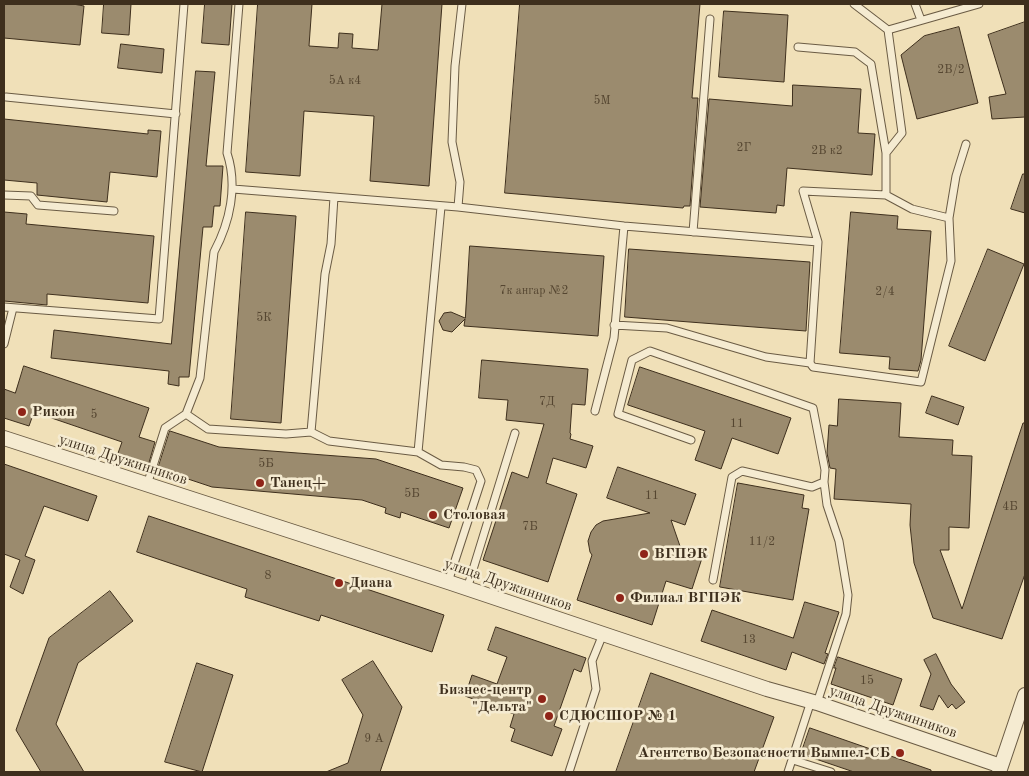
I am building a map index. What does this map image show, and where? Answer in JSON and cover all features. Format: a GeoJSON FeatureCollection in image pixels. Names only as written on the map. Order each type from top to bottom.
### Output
{"type":"FeatureCollection","features":[{"type":"Feature","properties":{"kind":"street","name":"улица Дружинников"},"geometry":{"type":"LineString","coordinates":[[4,438],[147,486],[448,582],[767,689],[814,702],[1000,769]]}},
{"type":"Feature","properties":{"kind":"street"},"geometry":{"type":"LineString","coordinates":[[1000,769],[1025,698]]}},
{"type":"Feature","properties":{"kind":"lane"},"geometry":{"type":"LineString","coordinates":[[4,307],[159,319],[184,4]]}},
{"type":"Feature","properties":{"kind":"lane"},"geometry":{"type":"LineString","coordinates":[[147,486],[165,428],[186,414],[200,378],[214,252],[224,234],[233,189],[232,170],[227,153],[239,4]]}},
{"type":"Feature","properties":{"kind":"lane"},"geometry":{"type":"LineString","coordinates":[[458,207],[460,182],[452,142],[455,66],[462,4]]}},
{"type":"Feature","properties":{"kind":"lane"},"geometry":{"type":"LineString","coordinates":[[854,4],[888,30],[902,133],[886,153]]}},
{"type":"Feature","properties":{"kind":"lane"},"geometry":{"type":"LineString","coordinates":[[915,4],[921,20]]}},
{"type":"Feature","properties":{"kind":"lane"},"geometry":{"type":"LineString","coordinates":[[888,30],[969,5],[979,4]]}},
{"type":"Feature","properties":{"kind":"lane"},"geometry":{"type":"LineString","coordinates":[[693,232],[710,19]]}},
{"type":"Feature","properties":{"kind":"lane"},"geometry":{"type":"LineString","coordinates":[[798,47],[855,52],[871,64],[886,153],[886,195]]}},
{"type":"Feature","properties":{"kind":"lane"},"geometry":{"type":"LineString","coordinates":[[6,97],[176,114]]}},
{"type":"Feature","properties":{"kind":"lane"},"geometry":{"type":"LineString","coordinates":[[614,325],[667,328],[766,357],[810,363],[813,367],[921,382],[950,262],[949,218],[956,176],[966,144]]}},
{"type":"Feature","properties":{"kind":"lane"},"geometry":{"type":"LineString","coordinates":[[233,189],[458,207],[624,226],[818,242]]}},
{"type":"Feature","properties":{"kind":"lane"},"geometry":{"type":"LineString","coordinates":[[810,363],[818,242],[803,191],[886,195],[912,209],[949,218]]}},
{"type":"Feature","properties":{"kind":"lane"},"geometry":{"type":"LineString","coordinates":[[4,195],[31,196],[38,205],[114,211]]}},
{"type":"Feature","properties":{"kind":"lane"},"geometry":{"type":"LineString","coordinates":[[311,432],[325,274],[331,244],[334,197]]}},
{"type":"Feature","properties":{"kind":"lane"},"geometry":{"type":"LineString","coordinates":[[418,452],[441,207]]}},
{"type":"Feature","properties":{"kind":"lane"},"geometry":{"type":"LineString","coordinates":[[595,411],[614,338],[624,226]]}},
{"type":"Feature","properties":{"kind":"lane"},"geometry":{"type":"LineString","coordinates":[[4,344],[13,308]]}},
{"type":"Feature","properties":{"kind":"lane"},"geometry":{"type":"LineString","coordinates":[[691,440],[618,414],[632,360],[650,351],[812,408],[825,470],[826,505],[838,541],[848,595],[846,614],[788,772]]}},
{"type":"Feature","properties":{"kind":"lane"},"geometry":{"type":"LineString","coordinates":[[186,414],[208,429],[286,434],[311,432],[329,442],[418,452],[441,465],[476,470],[481,481],[460,536],[448,582]]}},
{"type":"Feature","properties":{"kind":"lane"},"geometry":{"type":"LineString","coordinates":[[467,589],[515,433]]}},
{"type":"Feature","properties":{"kind":"lane"},"geometry":{"type":"LineString","coordinates":[[714,580],[732,476],[742,471],[812,486],[824,482]]}},
{"type":"Feature","properties":{"kind":"lane"},"geometry":{"type":"LineString","coordinates":[[569,772],[596,689],[592,661],[603,634]]}},
{"type":"Feature","properties":{"kind":"lane"},"geometry":{"type":"LineString","coordinates":[[793,760],[831,772]]}},
{"type":"Feature","properties":{"kind":"building"},"geometry":{"type":"Polygon","coordinates":[[[4,4],[73,4],[84,6],[80,45],[4,38],[4,4]]]}},
{"type":"Feature","properties":{"kind":"building"},"geometry":{"type":"Polygon","coordinates":[[[104,4],[131,4],[129,35],[102,33],[104,4]]]}},
{"type":"Feature","properties":{"kind":"building"},"geometry":{"type":"Polygon","coordinates":[[[205,4],[232,4],[229,45],[202,43],[205,4]]]}},
{"type":"Feature","properties":{"kind":"building"},"geometry":{"type":"Polygon","coordinates":[[[258,4],[312,4],[309,46],[338,48],[339,33],[353,34],[352,48],[378,50],[382,4],[442,4],[429,186],[370,181],[374,116],[304,111],[300,176],[246,172],[258,4]]]}},
{"type":"Feature","properties":{"kind":"building"},"geometry":{"type":"Polygon","coordinates":[[[520,4],[700,4],[692,98],[698,98],[690,206],[684,206],[683,208],[505,193],[520,4]]]}},
{"type":"Feature","properties":{"kind":"building"},"geometry":{"type":"Polygon","coordinates":[[[724,11],[788,15],[784,82],[719,77],[724,11]]]}},
{"type":"Feature","properties":{"kind":"building"},"geometry":{"type":"Polygon","coordinates":[[[1025,22],[1025,117],[992,119],[989,97],[1006,94],[988,35],[1025,22]]]}},
{"type":"Feature","properties":{"kind":"building"},"geometry":{"type":"Polygon","coordinates":[[[959,27],[978,103],[917,119],[901,55],[924,36],[959,27]]]}},
{"type":"Feature","properties":{"kind":"building"},"geometry":{"type":"Polygon","coordinates":[[[121,44],[164,49],[162,73],[118,68],[121,44]]]}},
{"type":"Feature","properties":{"kind":"building"},"geometry":{"type":"Polygon","coordinates":[[[196,71],[215,72],[206,166],[223,166],[220,206],[214,206],[212,227],[203,227],[189,377],[179,377],[179,386],[168,384],[169,371],[51,358],[54,330],[171,344],[196,71]]]}},
{"type":"Feature","properties":{"kind":"building"},"geometry":{"type":"Polygon","coordinates":[[[793,85],[861,89],[858,133],[875,134],[872,175],[787,168],[784,206],[777,205],[776,213],[700,207],[709,99],[792,106],[793,85]]]}},
{"type":"Feature","properties":{"kind":"building"},"geometry":{"type":"Polygon","coordinates":[[[4,119],[148,134],[148,130],[161,131],[157,177],[110,172],[107,202],[37,195],[37,183],[4,180],[4,119]]]}},
{"type":"Feature","properties":{"kind":"building"},"geometry":{"type":"Polygon","coordinates":[[[1023,174],[1025,174],[1025,213],[1011,209],[1023,174]]]}},
{"type":"Feature","properties":{"kind":"building"},"geometry":{"type":"Polygon","coordinates":[[[4,212],[27,214],[26,224],[154,236],[148,303],[47,294],[47,305],[4,301],[4,212]]]}},
{"type":"Feature","properties":{"kind":"building"},"geometry":{"type":"Polygon","coordinates":[[[246,212],[296,216],[281,423],[231,419],[246,212]]]}},
{"type":"Feature","properties":{"kind":"building"},"geometry":{"type":"Polygon","coordinates":[[[851,212],[898,216],[897,229],[931,231],[921,360],[918,371],[889,369],[890,357],[840,353],[851,212]]]}},
{"type":"Feature","properties":{"kind":"building"},"geometry":{"type":"Polygon","coordinates":[[[470,246],[604,256],[598,336],[464,326],[465,319],[452,332],[443,330],[439,321],[444,313],[451,312],[465,318],[470,246]]]}},
{"type":"Feature","properties":{"kind":"building"},"geometry":{"type":"Polygon","coordinates":[[[629,249],[810,262],[806,331],[625,317],[629,249]]]}},
{"type":"Feature","properties":{"kind":"building"},"geometry":{"type":"Polygon","coordinates":[[[988,249],[1024,264],[985,361],[949,346],[988,249]]]}},
{"type":"Feature","properties":{"kind":"building"},"geometry":{"type":"Polygon","coordinates":[[[482,360],[588,369],[585,405],[572,404],[570,433],[570,439],[593,446],[586,468],[553,458],[546,483],[577,494],[548,582],[483,560],[512,472],[528,478],[544,424],[506,420],[508,400],[479,398],[482,360]]]}},
{"type":"Feature","properties":{"kind":"building"},"geometry":{"type":"Polygon","coordinates":[[[24,366],[149,408],[139,437],[155,442],[148,466],[117,456],[122,442],[34,412],[29,426],[4,418],[4,389],[15,393],[24,366]]]}},
{"type":"Feature","properties":{"kind":"building"},"geometry":{"type":"Polygon","coordinates":[[[640,367],[791,418],[778,454],[732,438],[721,469],[695,460],[705,431],[628,405],[640,367]]]}},
{"type":"Feature","properties":{"kind":"building"},"geometry":{"type":"Polygon","coordinates":[[[932,396],[964,407],[958,425],[926,413],[932,396]]]}},
{"type":"Feature","properties":{"kind":"building"},"geometry":{"type":"Polygon","coordinates":[[[839,399],[901,403],[899,437],[953,440],[952,455],[972,456],[969,528],[949,527],[949,550],[940,550],[962,609],[1023,423],[1025,423],[1025,574],[1002,639],[933,618],[914,563],[910,525],[911,504],[834,499],[836,469],[830,468],[827,453],[829,425],[837,426],[839,399]]]}},
{"type":"Feature","properties":{"kind":"building"},"geometry":{"type":"Polygon","coordinates":[[[170,431],[219,447],[376,459],[463,488],[449,528],[401,512],[400,518],[385,513],[386,508],[362,500],[212,487],[158,469],[170,431]]]}},
{"type":"Feature","properties":{"kind":"building"},"geometry":{"type":"Polygon","coordinates":[[[4,464],[97,496],[88,521],[44,506],[25,556],[35,560],[23,594],[10,587],[20,560],[4,554],[4,464]]]}},
{"type":"Feature","properties":{"kind":"building"},"geometry":{"type":"Polygon","coordinates":[[[618,467],[696,494],[685,525],[671,520],[681,549],[703,555],[692,589],[666,581],[652,625],[577,600],[592,555],[588,541],[596,525],[603,521],[650,513],[607,498],[618,467]]]}},
{"type":"Feature","properties":{"kind":"building"},"geometry":{"type":"Polygon","coordinates":[[[738,483],[804,495],[802,508],[809,509],[793,600],[720,587],[738,483]]]}},
{"type":"Feature","properties":{"kind":"building"},"geometry":{"type":"Polygon","coordinates":[[[149,516],[444,615],[432,652],[321,615],[319,621],[245,597],[247,589],[137,552],[149,516]]]}},
{"type":"Feature","properties":{"kind":"building"},"geometry":{"type":"Polygon","coordinates":[[[110,591],[133,621],[78,663],[56,724],[84,772],[41,772],[16,730],[49,638],[110,591]]]}},
{"type":"Feature","properties":{"kind":"building"},"geometry":{"type":"Polygon","coordinates":[[[805,602],[839,612],[825,653],[828,654],[824,664],[792,652],[786,670],[701,641],[712,610],[793,638],[805,602]]]}},
{"type":"Feature","properties":{"kind":"building"},"geometry":{"type":"Polygon","coordinates":[[[496,627],[586,658],[581,672],[574,669],[554,726],[562,729],[552,756],[511,741],[515,729],[510,727],[514,714],[465,696],[472,675],[497,684],[507,657],[488,650],[496,627]]]}},
{"type":"Feature","properties":{"kind":"building"},"geometry":{"type":"Polygon","coordinates":[[[936,654],[951,684],[965,702],[956,709],[952,704],[948,708],[939,695],[933,710],[920,706],[931,674],[924,660],[936,654]]]}},
{"type":"Feature","properties":{"kind":"building"},"geometry":{"type":"Polygon","coordinates":[[[838,657],[902,679],[893,705],[831,684],[838,657]]]}},
{"type":"Feature","properties":{"kind":"building"},"geometry":{"type":"Polygon","coordinates":[[[373,661],[402,707],[380,772],[326,772],[348,763],[363,715],[342,680],[373,661]]]}},
{"type":"Feature","properties":{"kind":"building"},"geometry":{"type":"Polygon","coordinates":[[[197,663],[233,675],[202,772],[165,762],[197,663]]]}},
{"type":"Feature","properties":{"kind":"building"},"geometry":{"type":"Polygon","coordinates":[[[651,673],[774,717],[754,772],[616,772],[651,673]]]}},
{"type":"Feature","properties":{"kind":"building"},"geometry":{"type":"Polygon","coordinates":[[[810,728],[931,770],[931,772],[854,772],[801,754],[810,728]]]}},
{"type":"Feature","properties":{"kind":"place","name":"Рикон"},"geometry":{"type":"Point","coordinates":[22,412]}},
{"type":"Feature","properties":{"kind":"place","name":"Танец+"},"geometry":{"type":"Point","coordinates":[260,483]}},
{"type":"Feature","properties":{"kind":"place","name":"Столовая"},"geometry":{"type":"Point","coordinates":[433,515]}},
{"type":"Feature","properties":{"kind":"place","name":"ВГПЭК"},"geometry":{"type":"Point","coordinates":[644,554]}},
{"type":"Feature","properties":{"kind":"place","name":"Диана"},"geometry":{"type":"Point","coordinates":[339,583]}},
{"type":"Feature","properties":{"kind":"place","name":"Филиал ВГПЭК"},"geometry":{"type":"Point","coordinates":[620,598]}},
{"type":"Feature","properties":{"kind":"place","name":"Бизнес-центр \"Дельта\""},"geometry":{"type":"Point","coordinates":[542,699]}},
{"type":"Feature","properties":{"kind":"place","name":"СДЮСШОР № 1"},"geometry":{"type":"Point","coordinates":[549,716]}},
{"type":"Feature","properties":{"kind":"place","name":"Агентство Безопасности Вымпел-СБ"},"geometry":{"type":"Point","coordinates":[900,753]}}]}
